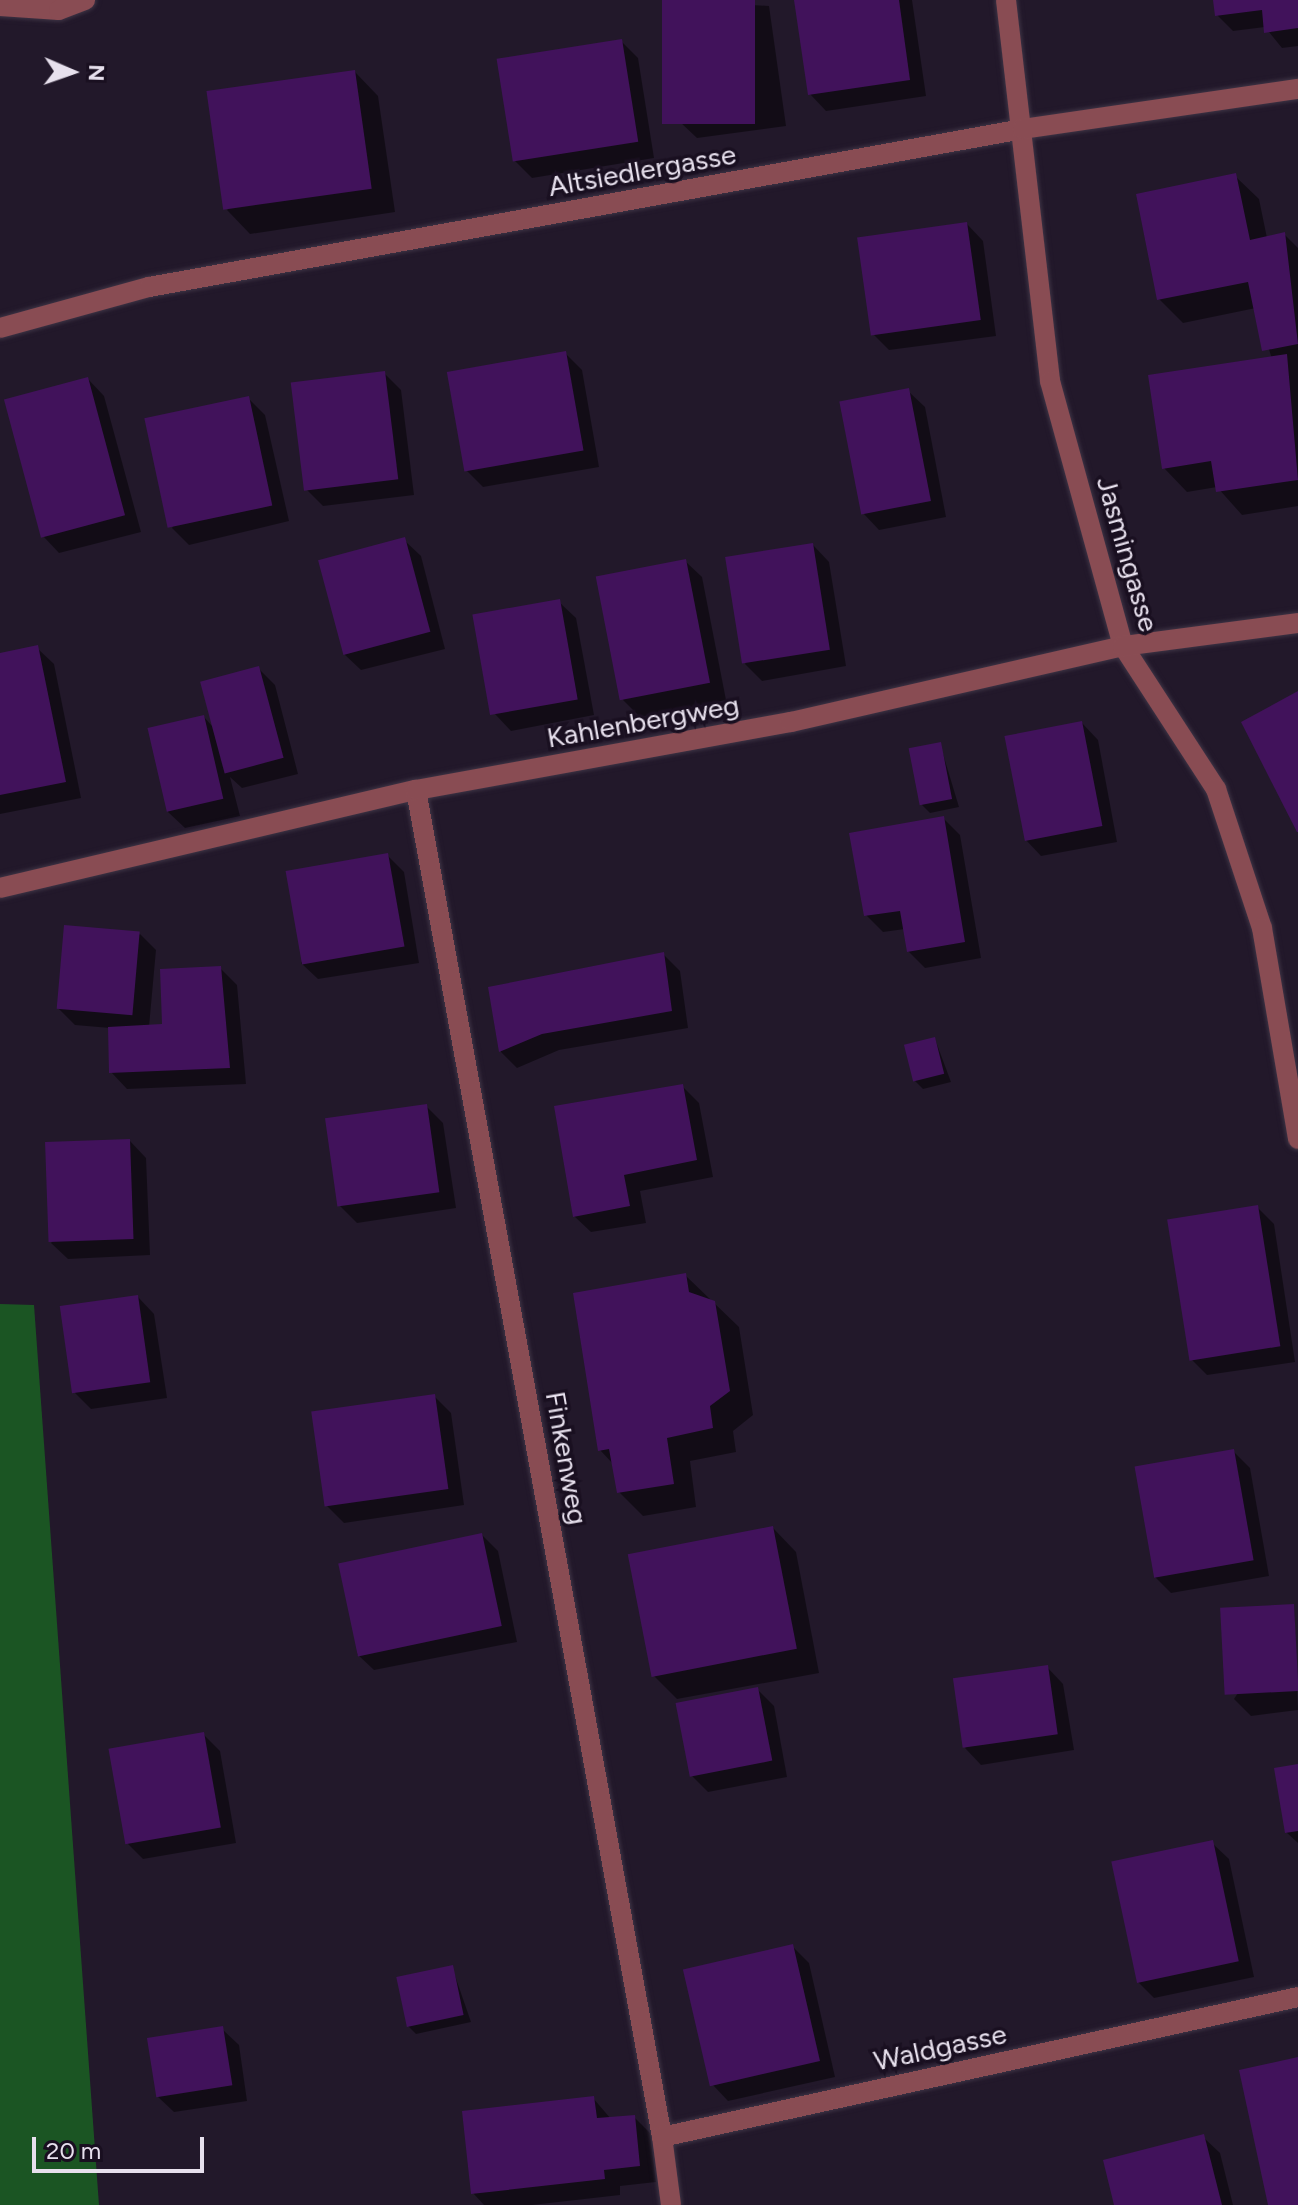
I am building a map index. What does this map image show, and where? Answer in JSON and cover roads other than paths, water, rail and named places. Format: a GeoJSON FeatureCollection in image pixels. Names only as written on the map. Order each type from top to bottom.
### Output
{"type":"FeatureCollection","features":[{"type":"Feature","properties":{"kind":"street"},"geometry":{"type":"LineString","coordinates":[[0,6],[59,10],[85,0]]}},
{"type":"Feature","properties":{"kind":"street","name":"Jasmingasse"},"geometry":{"type":"LineString","coordinates":[[1006,0],[1050,381],[1123,646],[1216,789],[1262,928],[1298,1139]]}},
{"type":"Feature","properties":{"kind":"street","name":"Altsiedlergasse"},"geometry":{"type":"LineString","coordinates":[[0,328],[149,287],[1023,129],[1298,89]]}},
{"type":"Feature","properties":{"kind":"street","name":"Kahlenbergweg"},"geometry":{"type":"LineString","coordinates":[[0,888],[416,790],[791,722],[1123,646],[1298,623]]}},
{"type":"Feature","properties":{"kind":"street","name":"Finkenweg"},"geometry":{"type":"LineString","coordinates":[[416,790],[662,2137]]}},
{"type":"Feature","properties":{"kind":"street","name":"Waldgasse"},"geometry":{"type":"LineString","coordinates":[[662,2137],[1298,1997]]}},
{"type":"Feature","properties":{"kind":"street"},"geometry":{"type":"LineString","coordinates":[[662,2137],[671,2205]]}}]}
